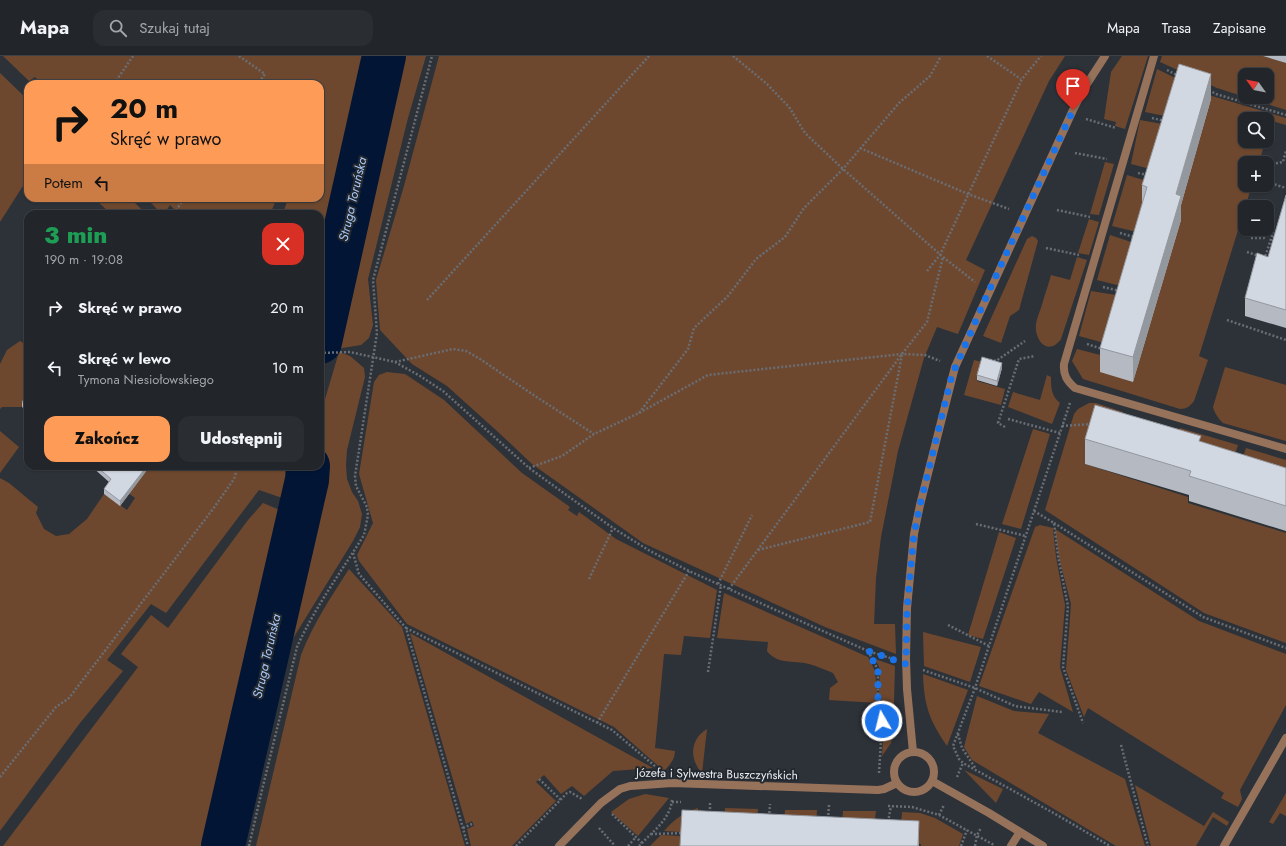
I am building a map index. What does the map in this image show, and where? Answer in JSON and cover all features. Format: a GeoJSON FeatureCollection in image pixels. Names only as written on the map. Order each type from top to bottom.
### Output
{"type":"FeatureCollection","features":[{"type":"Feature","properties":{"kind":"street"},"geometry":{"type":"LineString","coordinates":[[913,752],[908,710],[906,664],[907,608],[914,534],[955,367],[1079,98],[1105,56]]}},
{"type":"Feature","properties":{"kind":"street"},"geometry":{"type":"LineString","coordinates":[[1153,60],[1064,364],[1066,378],[1075,388],[1286,449]]}},
{"type":"Feature","properties":{"kind":"street"},"geometry":{"type":"LineString","coordinates":[[1224,846],[1286,738]]}},
{"type":"Feature","properties":{"kind":"street"},"geometry":{"type":"LineString","coordinates":[[913,752],[923,753],[932,762],[934,768],[932,782],[922,791],[908,791],[902,788],[894,777],[894,770],[899,758],[904,754],[913,752]]}},
{"type":"Feature","properties":{"kind":"street"},"geometry":{"type":"LineString","coordinates":[[932,782],[1043,846]]}},
{"type":"Feature","properties":{"kind":"street","name":"Józefa i Sylwestra Buszczyńskich"},"geometry":{"type":"LineString","coordinates":[[559,846],[601,803],[620,789],[630,786],[672,784],[878,790],[897,783]]}},
{"type":"Feature","properties":{"kind":"street"},"geometry":{"type":"LineString","coordinates":[[1011,846],[1020,832]]}},
{"type":"Feature","properties":{"kind":"path"},"geometry":{"type":"LineString","coordinates":[[117,80],[133,56]]}},
{"type":"Feature","properties":{"kind":"path"},"geometry":{"type":"LineString","coordinates":[[239,56],[265,74],[261,80]]}},
{"type":"Feature","properties":{"kind":"path"},"geometry":{"type":"LineString","coordinates":[[250,846],[297,647],[306,627],[364,535],[368,514],[367,506],[356,486],[355,476],[377,333],[373,280],[432,56]]}},
{"type":"Feature","properties":{"kind":"path"},"geometry":{"type":"LineString","coordinates":[[427,300],[649,56]]}},
{"type":"Feature","properties":{"kind":"path"},"geometry":{"type":"LineString","coordinates":[[733,56],[767,84],[789,106],[805,133],[843,169],[940,255],[988,293]]}},
{"type":"Feature","properties":{"kind":"path"},"geometry":{"type":"LineString","coordinates":[[639,414],[688,349],[694,328],[728,296],[756,259],[785,237],[804,208],[843,169],[899,103],[930,76],[941,56]]}},
{"type":"Feature","properties":{"kind":"path"},"geometry":{"type":"LineString","coordinates":[[987,56],[1022,79]]}},
{"type":"Feature","properties":{"kind":"path"},"geometry":{"type":"LineString","coordinates":[[927,272],[940,255],[1022,79],[1040,56]]}},
{"type":"Feature","properties":{"kind":"path"},"geometry":{"type":"LineString","coordinates":[[1153,60],[1180,77]]}},
{"type":"Feature","properties":{"kind":"path"},"geometry":{"type":"LineString","coordinates":[[1209,90],[1216,94],[1286,115]]}},
{"type":"Feature","properties":{"kind":"path"},"geometry":{"type":"LineString","coordinates":[[1085,119],[1132,133]]}},
{"type":"Feature","properties":{"kind":"path"},"geometry":{"type":"LineString","coordinates":[[860,148],[968,194],[1024,215]]}},
{"type":"Feature","properties":{"kind":"path"},"geometry":{"type":"LineString","coordinates":[[1274,164],[1283,162],[1286,151]]}},
{"type":"Feature","properties":{"kind":"path"},"geometry":{"type":"LineString","coordinates":[[1075,152],[1123,163]]}},
{"type":"Feature","properties":{"kind":"path"},"geometry":{"type":"LineString","coordinates":[[1274,184],[1286,188]]}},
{"type":"Feature","properties":{"kind":"path"},"geometry":{"type":"LineString","coordinates":[[1058,210],[1106,220]]}},
{"type":"Feature","properties":{"kind":"path"},"geometry":{"type":"LineString","coordinates":[[1251,238],[1264,238],[1267,232],[1273,234],[1265,258]]}},
{"type":"Feature","properties":{"kind":"path"},"geometry":{"type":"LineString","coordinates":[[1046,248],[1095,259]]}},
{"type":"Feature","properties":{"kind":"path"},"geometry":{"type":"LineString","coordinates":[[1247,252],[1272,260]]}},
{"type":"Feature","properties":{"kind":"path"},"geometry":{"type":"LineString","coordinates":[[729,589],[927,322],[943,257]]}},
{"type":"Feature","properties":{"kind":"path"},"geometry":{"type":"LineString","coordinates":[[1227,320],[1286,339]]}},
{"type":"Feature","properties":{"kind":"path"},"geometry":{"type":"LineString","coordinates":[[961,352],[996,361],[1025,341]]}},
{"type":"Feature","properties":{"kind":"path"},"geometry":{"type":"LineString","coordinates":[[395,362],[454,349],[466,351],[480,358],[594,434]]}},
{"type":"Feature","properties":{"kind":"path"},"geometry":{"type":"LineString","coordinates":[[324,353],[350,352],[395,362],[420,376],[443,391],[529,468],[564,494],[613,528],[650,551],[689,571],[868,651],[975,688],[1015,706],[1062,712]]}},
{"type":"Feature","properties":{"kind":"path"},"geometry":{"type":"LineString","coordinates":[[757,551],[870,522],[902,354]]}},
{"type":"Feature","properties":{"kind":"path"},"geometry":{"type":"LineString","coordinates":[[529,468],[562,456],[594,434],[639,414],[708,374],[902,354],[925,355],[955,367]]}},
{"type":"Feature","properties":{"kind":"path"},"geometry":{"type":"LineString","coordinates":[[1005,427],[998,423],[1019,359],[1036,356]]}},
{"type":"Feature","properties":{"kind":"path"},"geometry":{"type":"LineString","coordinates":[[1075,388],[975,688],[953,746],[959,759],[963,763],[1110,846]]}},
{"type":"Feature","properties":{"kind":"path"},"geometry":{"type":"LineString","coordinates":[[1008,419],[1060,433]]}},
{"type":"Feature","properties":{"kind":"path"},"geometry":{"type":"LineString","coordinates":[[1062,426],[1093,424]]}},
{"type":"Feature","properties":{"kind":"path"},"geometry":{"type":"LineString","coordinates":[[0,777],[56,707],[69,698],[213,509],[234,479],[237,470]]}},
{"type":"Feature","properties":{"kind":"path"},"geometry":{"type":"LineString","coordinates":[[1034,511],[1203,617],[1286,648]]}},
{"type":"Feature","properties":{"kind":"path"},"geometry":{"type":"LineString","coordinates":[[708,672],[719,584],[752,515]]}},
{"type":"Feature","properties":{"kind":"path"},"geometry":{"type":"LineString","coordinates":[[1054,523],[1058,556],[1068,606],[1063,667],[1083,723]]}},
{"type":"Feature","properties":{"kind":"path"},"geometry":{"type":"LineString","coordinates":[[976,524],[1026,536]]}},
{"type":"Feature","properties":{"kind":"path"},"geometry":{"type":"LineString","coordinates":[[589,580],[613,528]]}},
{"type":"Feature","properties":{"kind":"path"},"geometry":{"type":"LineString","coordinates":[[353,552],[359,574],[406,628],[612,730],[661,771],[672,784],[671,809],[668,816],[639,846]]}},
{"type":"Feature","properties":{"kind":"path"},"geometry":{"type":"LineString","coordinates":[[597,723],[689,571]]}},
{"type":"Feature","properties":{"kind":"path"},"geometry":{"type":"LineString","coordinates":[[948,625],[989,646]]}},
{"type":"Feature","properties":{"kind":"path"},"geometry":{"type":"LineString","coordinates":[[406,628],[468,846]]}},
{"type":"Feature","properties":{"kind":"path"},"geometry":{"type":"LineString","coordinates":[[868,651],[878,670],[878,699],[883,707],[878,790]]}},
{"type":"Feature","properties":{"kind":"path"},"geometry":{"type":"LineString","coordinates":[[958,734],[962,748],[978,771]]}},
{"type":"Feature","properties":{"kind":"path"},"geometry":{"type":"LineString","coordinates":[[1121,745],[1148,846]]}},
{"type":"Feature","properties":{"kind":"path"},"geometry":{"type":"LineString","coordinates":[[539,779],[561,800]]}},
{"type":"Feature","properties":{"kind":"path"},"geometry":{"type":"LineString","coordinates":[[710,802],[710,818]]}},
{"type":"Feature","properties":{"kind":"path"},"geometry":{"type":"LineString","coordinates":[[601,803],[642,842]]}},
{"type":"Feature","properties":{"kind":"path"},"geometry":{"type":"LineString","coordinates":[[768,818],[770,804]]}},
{"type":"Feature","properties":{"kind":"path"},"geometry":{"type":"LineString","coordinates":[[828,820],[829,805]]}},
{"type":"Feature","properties":{"kind":"path"},"geometry":{"type":"LineString","coordinates":[[888,825],[891,806]]}},
{"type":"Feature","properties":{"kind":"path"},"geometry":{"type":"LineString","coordinates":[[912,807],[940,815],[996,846]]}},
{"type":"Feature","properties":{"kind":"path"},"geometry":{"type":"LineString","coordinates":[[608,818],[613,814]]}},
{"type":"Feature","properties":{"kind":"path"},"geometry":{"type":"LineString","coordinates":[[603,823],[599,827],[615,846]]}},
{"type":"Feature","properties":{"kind":"path"},"geometry":{"type":"LineString","coordinates":[[463,828],[472,824]]}},
{"type":"Feature","properties":{"kind":"path"},"geometry":{"type":"LineString","coordinates":[[966,846],[962,845],[967,830]]}},
{"type":"Feature","properties":{"kind":"path"},"geometry":{"type":"LineString","coordinates":[[651,834],[683,833],[690,831]]}},
{"type":"Feature","properties":{"kind":"path"},"geometry":{"type":"LineString","coordinates":[[628,846],[636,837]]}},
{"type":"Feature","properties":{"kind":"shaded area"},"geometry":{"type":"Polygon","coordinates":[[[3,56],[379,56],[324,304],[324,210],[284,210],[287,202],[324,202],[324,80],[38,80],[35,77],[28,80],[3,56]]]}},
{"type":"Feature","properties":{"kind":"shaded area"},"geometry":{"type":"Polygon","coordinates":[[[393,56],[426,56],[408,118],[368,279],[373,325],[369,338],[361,345],[330,350],[325,340],[393,56]]]}},
{"type":"Feature","properties":{"kind":"shaded area"},"geometry":{"type":"Polygon","coordinates":[[[439,56],[1065,56],[1049,81],[966,260],[985,270],[958,334],[937,327],[924,358],[898,451],[881,537],[876,578],[874,624],[895,624],[896,654],[825,627],[643,543],[532,464],[447,386],[412,364],[380,330],[376,280],[404,186],[439,56]]]}},
{"type":"Feature","properties":{"kind":"shaded area"},"geometry":{"type":"Polygon","coordinates":[[[1122,56],[1148,56],[1125,129],[1115,126],[1116,122],[1104,119],[1111,72],[1122,56]]]}},
{"type":"Feature","properties":{"kind":"shaded area"},"geometry":{"type":"Polygon","coordinates":[[[1162,56],[1263,56],[1286,63],[1286,110],[1267,104],[1274,104],[1274,68],[1238,68],[1238,95],[1217,88],[1160,62],[1162,56]]]}},
{"type":"Feature","properties":{"kind":"shaded area"},"geometry":{"type":"Polygon","coordinates":[[[1157,69],[1212,96],[1266,112],[1238,112],[1238,148],[1263,148],[1261,156],[1238,156],[1238,192],[1250,192],[1247,200],[1238,200],[1238,230],[1199,356],[1208,360],[1194,401],[1188,407],[1182,409],[1083,379],[1072,361],[1077,349],[1104,356],[1133,382],[1180,220],[1170,117],[1145,112],[1157,69]]]}},
{"type":"Feature","properties":{"kind":"shaded area"},"geometry":{"type":"Polygon","coordinates":[[[0,73],[24,96],[24,184],[0,222],[0,73]]]}},
{"type":"Feature","properties":{"kind":"shaded area"},"geometry":{"type":"Polygon","coordinates":[[[1274,114],[1286,118],[1286,125],[1274,122],[1274,114]]]}},
{"type":"Feature","properties":{"kind":"shaded area"},"geometry":{"type":"Polygon","coordinates":[[[1140,120],[1168,125],[1154,170],[1131,164],[1140,120]]]}},
{"type":"Feature","properties":{"kind":"shaded area"},"geometry":{"type":"Polygon","coordinates":[[[1105,162],[1114,164],[1099,215],[1090,214],[1105,162]]]}},
{"type":"Feature","properties":{"kind":"shaded area"},"geometry":{"type":"Polygon","coordinates":[[[1127,175],[1150,182],[1141,233],[1112,226],[1127,175]]]}},
{"type":"Feature","properties":{"kind":"shaded area"},"geometry":{"type":"Polygon","coordinates":[[[98,202],[134,202],[142,210],[107,210],[98,202]]]}},
{"type":"Feature","properties":{"kind":"shaded area"},"geometry":{"type":"Polygon","coordinates":[[[150,202],[275,202],[272,210],[175,210],[170,205],[167,210],[158,210],[150,202]]]}},
{"type":"Feature","properties":{"kind":"shaded area"},"geometry":{"type":"Polygon","coordinates":[[[1089,219],[1099,222],[1089,255],[1078,253],[1089,219]]]}},
{"type":"Feature","properties":{"kind":"shaded area"},"geometry":{"type":"Polygon","coordinates":[[[1110,235],[1137,244],[1125,287],[1097,280],[1110,235]]]}},
{"type":"Feature","properties":{"kind":"shaded area"},"geometry":{"type":"Polygon","coordinates":[[[1032,236],[1038,241],[1019,310],[1010,316],[1001,343],[983,336],[1027,239],[1032,236]]]}},
{"type":"Feature","properties":{"kind":"shaded area"},"geometry":{"type":"Polygon","coordinates":[[[1077,257],[1087,260],[1061,339],[1056,344],[1047,346],[1040,341],[1037,336],[1036,324],[1051,275],[1070,280],[1077,257]]]}},
{"type":"Feature","properties":{"kind":"shaded area"},"geometry":{"type":"Polygon","coordinates":[[[1091,291],[1122,296],[1108,344],[1079,336],[1091,291]]]}},
{"type":"Feature","properties":{"kind":"shaded area"},"geometry":{"type":"Polygon","coordinates":[[[20,341],[24,344],[24,404],[21,407],[2,407],[0,409],[0,364],[7,350],[20,341]]]}},
{"type":"Feature","properties":{"kind":"shaded area"},"geometry":{"type":"Polygon","coordinates":[[[339,352],[350,356],[364,368],[365,377],[347,450],[346,465],[347,479],[352,492],[358,501],[362,514],[360,527],[353,541],[292,640],[245,846],[227,846],[312,486],[314,470],[324,470],[324,403],[339,352]]]}},
{"type":"Feature","properties":{"kind":"shaded area"},"geometry":{"type":"Polygon","coordinates":[[[974,360],[982,362],[977,381],[1005,389],[1001,405],[964,395],[974,360]]]}},
{"type":"Feature","properties":{"kind":"shaded area"},"geometry":{"type":"Polygon","coordinates":[[[1225,367],[1286,385],[1286,441],[1223,423],[1213,407],[1225,367]]]}},
{"type":"Feature","properties":{"kind":"shaded area"},"geometry":{"type":"Polygon","coordinates":[[[387,372],[405,374],[444,400],[522,473],[570,507],[568,510],[577,516],[579,512],[616,539],[717,590],[710,638],[684,636],[681,655],[664,654],[655,748],[675,751],[672,762],[664,771],[614,727],[407,624],[359,561],[357,555],[373,523],[359,474],[374,382],[379,375],[387,372]]]}},
{"type":"Feature","properties":{"kind":"shaded area"},"geometry":{"type":"Polygon","coordinates":[[[1047,375],[1051,377],[1051,388],[1053,394],[1060,403],[1052,424],[1008,407],[1013,392],[1040,400],[1047,375]]]}},
{"type":"Feature","properties":{"kind":"shaded area"},"geometry":{"type":"Polygon","coordinates":[[[1089,403],[1096,403],[1123,412],[1115,434],[1085,464],[1188,497],[1188,503],[1286,533],[1286,643],[1204,613],[1045,510],[1074,414],[1078,409],[1089,403]]]}},
{"type":"Feature","properties":{"kind":"shaded area"},"geometry":{"type":"Polygon","coordinates":[[[1180,428],[1238,445],[1229,473],[1173,451],[1180,428]]]}},
{"type":"Feature","properties":{"kind":"shaded area"},"geometry":{"type":"Polygon","coordinates":[[[1033,429],[1050,434],[1021,529],[1002,524],[1033,429]]]}},
{"type":"Feature","properties":{"kind":"shaded area"},"geometry":{"type":"Polygon","coordinates":[[[0,431],[19,447],[0,473],[0,431]]]}},
{"type":"Feature","properties":{"kind":"shaded area"},"geometry":{"type":"Polygon","coordinates":[[[1246,448],[1286,460],[1286,491],[1237,475],[1246,448]]]}},
{"type":"Feature","properties":{"kind":"shaded area"},"geometry":{"type":"Polygon","coordinates":[[[147,470],[304,470],[303,482],[294,502],[259,490],[166,613],[151,604],[107,660],[123,671],[80,723],[0,831],[0,478],[9,483],[38,507],[36,513],[44,529],[56,536],[69,534],[87,519],[104,494],[127,510],[135,498],[113,482],[134,487],[147,470]]]}},
{"type":"Feature","properties":{"kind":"shaded area"},"geometry":{"type":"Polygon","coordinates":[[[263,503],[294,516],[211,846],[3,846],[138,667],[121,654],[151,615],[168,628],[248,520],[263,503]]]}},
{"type":"Feature","properties":{"kind":"shaded area"},"geometry":{"type":"Polygon","coordinates":[[[1040,525],[1053,528],[1056,557],[1065,605],[1060,667],[1073,712],[1039,692],[1031,704],[979,686],[1035,527],[1040,525]]]}},
{"type":"Feature","properties":{"kind":"shaded area"},"geometry":{"type":"Polygon","coordinates":[[[1055,529],[1199,621],[1286,654],[1286,705],[1240,790],[1242,799],[1238,807],[1221,798],[1224,793],[1088,708],[1084,717],[1066,670],[1071,604],[1059,558],[1055,529]]]}},
{"type":"Feature","properties":{"kind":"shaded area"},"geometry":{"type":"Polygon","coordinates":[[[999,532],[1016,538],[983,639],[968,635],[999,532]]]}},
{"type":"Feature","properties":{"kind":"shaded area"},"geometry":{"type":"Polygon","coordinates":[[[349,569],[402,627],[465,846],[256,846],[301,655],[329,600],[349,569]]]}},
{"type":"Feature","properties":{"kind":"shaded area"},"geometry":{"type":"Polygon","coordinates":[[[724,593],[868,657],[875,671],[878,703],[829,700],[830,688],[838,682],[833,673],[809,664],[776,658],[767,651],[768,642],[717,638],[724,593]]]}},
{"type":"Feature","properties":{"kind":"shaded area"},"geometry":{"type":"Polygon","coordinates":[[[923,632],[981,647],[970,682],[924,666],[923,632]]]}},
{"type":"Feature","properties":{"kind":"shaded area"},"geometry":{"type":"Polygon","coordinates":[[[410,633],[653,768],[613,771],[584,796],[572,786],[561,794],[544,775],[536,782],[556,801],[512,846],[471,846],[467,829],[474,826],[472,821],[466,824],[410,633]]]}},
{"type":"Feature","properties":{"kind":"shaded area"},"geometry":{"type":"Polygon","coordinates":[[[875,659],[895,666],[893,737],[891,743],[882,756],[885,705],[879,697],[880,669],[875,659]]]}},
{"type":"Feature","properties":{"kind":"shaded area"},"geometry":{"type":"Polygon","coordinates":[[[923,674],[968,690],[947,746],[932,720],[926,704],[923,674]]]}},
{"type":"Feature","properties":{"kind":"shaded area"},"geometry":{"type":"Polygon","coordinates":[[[977,696],[1014,711],[1049,714],[1038,733],[1125,779],[1145,846],[1116,846],[972,760],[964,747],[977,696]]]}},
{"type":"Feature","properties":{"kind":"shaded area"},"geometry":{"type":"Polygon","coordinates":[[[707,729],[702,773],[695,762],[693,750],[697,738],[707,729]]]}},
{"type":"Feature","properties":{"kind":"shaded area"},"geometry":{"type":"Polygon","coordinates":[[[964,770],[1003,789],[996,803],[964,770]]]}},
{"type":"Feature","properties":{"kind":"shaded area"},"geometry":{"type":"Polygon","coordinates":[[[1135,785],[1204,826],[1213,812],[1229,822],[1227,826],[1213,817],[1196,846],[1151,846],[1135,785]]]}},
{"type":"Feature","properties":{"kind":"shaded area"},"geometry":{"type":"Polygon","coordinates":[[[1286,793],[1286,816],[1280,813],[1273,824],[1269,822],[1286,793]]]}},
{"type":"Feature","properties":{"kind":"shaded area"},"geometry":{"type":"Polygon","coordinates":[[[645,794],[669,798],[638,836],[611,812],[629,799],[645,794]]]}},
{"type":"Feature","properties":{"kind":"shaded area"},"geometry":{"type":"Polygon","coordinates":[[[698,808],[698,829],[680,832],[664,831],[679,817],[698,808]]]}},
{"type":"Feature","properties":{"kind":"shaded area"},"geometry":{"type":"Polygon","coordinates":[[[725,808],[758,809],[756,836],[723,836],[725,808]]]}},
{"type":"Feature","properties":{"kind":"shaded area"},"geometry":{"type":"Polygon","coordinates":[[[785,810],[817,810],[815,840],[783,837],[785,810]]]}},
{"type":"Feature","properties":{"kind":"shaded area"},"geometry":{"type":"Polygon","coordinates":[[[843,811],[876,811],[872,840],[841,840],[843,811]]]}},
{"type":"Feature","properties":{"kind":"shaded area"},"geometry":{"type":"Polygon","coordinates":[[[902,812],[920,813],[935,818],[963,834],[959,846],[921,846],[921,844],[900,843],[902,812]]]}},
{"type":"Feature","properties":{"kind":"shaded area"},"geometry":{"type":"Polygon","coordinates":[[[661,835],[681,836],[680,846],[650,846],[661,835]]]}},
{"type":"Feature","properties":{"kind":"building"},"geometry":{"type":"Polygon","coordinates":[[[1179,64],[1211,74],[1176,194],[1181,196],[1133,357],[1100,348],[1147,187],[1142,185],[1179,64]]]}},
{"type":"Feature","properties":{"kind":"building"},"geometry":{"type":"Polygon","coordinates":[[[1286,195],[1286,310],[1245,298],[1257,253],[1268,257],[1286,195]]]}},
{"type":"Feature","properties":{"kind":"building"},"geometry":{"type":"Polygon","coordinates":[[[982,357],[1002,363],[997,381],[977,375],[982,357]]]}},
{"type":"Feature","properties":{"kind":"building"},"geometry":{"type":"Polygon","coordinates":[[[1095,405],[1201,436],[1199,441],[1286,468],[1286,506],[1189,476],[1191,471],[1085,439],[1095,405]]]}},
{"type":"Feature","properties":{"kind":"building"},"geometry":{"type":"Polygon","coordinates":[[[101,470],[144,470],[120,501],[104,489],[111,479],[101,470]]]}},
{"type":"Feature","properties":{"kind":"building"},"geometry":{"type":"Polygon","coordinates":[[[682,810],[919,821],[918,846],[680,846],[682,810]]]}},
{"type":"Feature","properties":{"kind":"waterway","name":"Struga Toruńska"},"geometry":{"type":"LineString","coordinates":[[324,324],[384,56]]}},
{"type":"Feature","properties":{"kind":"waterway","name":"Struga Toruńska"},"geometry":{"type":"LineString","coordinates":[[223,846],[307,480],[308,470]]}},
{"type":"Feature","properties":{"kind":"route"},"geometry":{"type":"LineString","coordinates":[[882,721],[883,707],[878,699],[878,670],[868,651],[906,664],[907,608],[914,534],[952,375],[961,352],[1073,110]]}}]}
